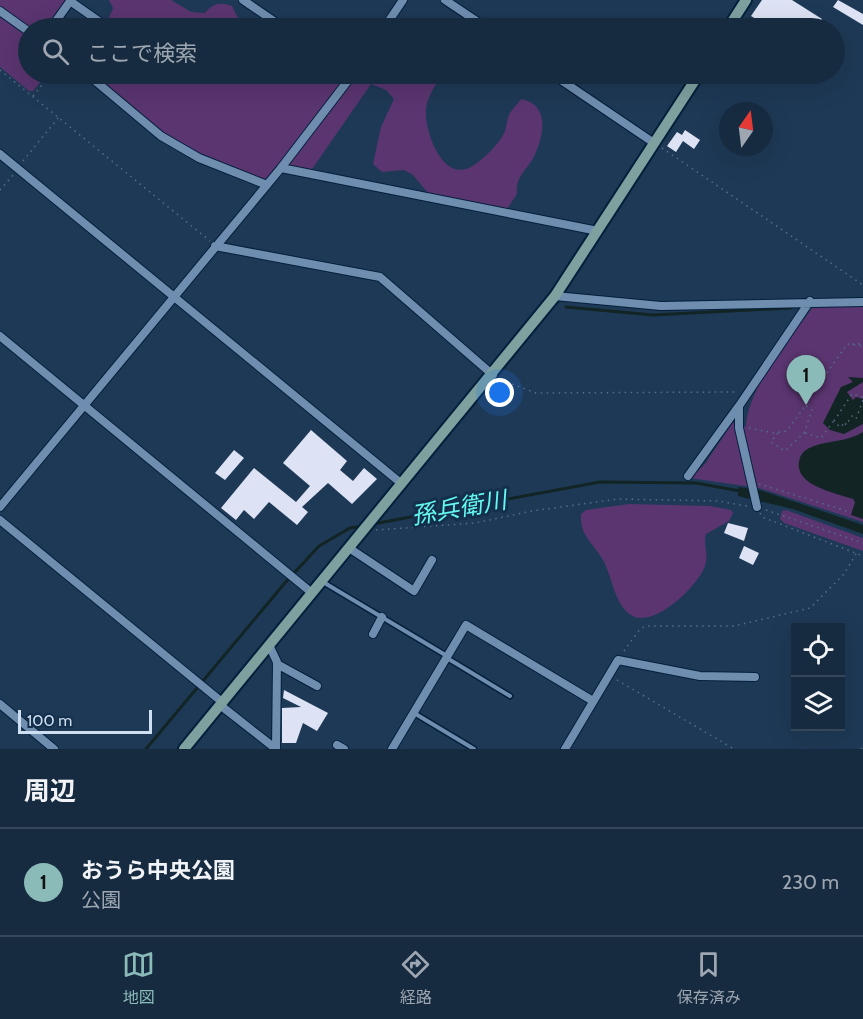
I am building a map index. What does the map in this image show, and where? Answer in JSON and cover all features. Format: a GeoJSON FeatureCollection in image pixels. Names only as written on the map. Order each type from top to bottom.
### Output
{"type":"FeatureCollection","features":[{"type":"Feature","properties":{"kind":"street"},"geometry":{"type":"LineString","coordinates":[[58,18],[70,0],[95,18]]}},
{"type":"Feature","properties":{"kind":"street"},"geometry":{"type":"LineString","coordinates":[[243,0],[269,18]]}},
{"type":"Feature","properties":{"kind":"street"},"geometry":{"type":"LineString","coordinates":[[391,18],[403,0]]}},
{"type":"Feature","properties":{"kind":"street"},"geometry":{"type":"LineString","coordinates":[[445,0],[472,18]]}},
{"type":"Feature","properties":{"kind":"street"},"geometry":{"type":"LineString","coordinates":[[734,18],[746,0]]}},
{"type":"Feature","properties":{"kind":"street"},"geometry":{"type":"LineString","coordinates":[[0,11],[18,24]]}},
{"type":"Feature","properties":{"kind":"street"},"geometry":{"type":"LineString","coordinates":[[99,84],[160,136],[199,158],[267,185]]}},
{"type":"Feature","properties":{"kind":"street"},"geometry":{"type":"LineString","coordinates":[[0,507],[172,296],[281,168],[344,84]]}},
{"type":"Feature","properties":{"kind":"street"},"geometry":{"type":"LineString","coordinates":[[567,84],[654,143]]}},
{"type":"Feature","properties":{"kind":"street"},"geometry":{"type":"LineString","coordinates":[[184,749],[493,375],[555,296],[692,84]]}},
{"type":"Feature","properties":{"kind":"street"},"geometry":{"type":"LineString","coordinates":[[0,154],[402,484]]}},
{"type":"Feature","properties":{"kind":"street"},"geometry":{"type":"LineString","coordinates":[[281,168],[598,231]]}},
{"type":"Feature","properties":{"kind":"street"},"geometry":{"type":"LineString","coordinates":[[215,246],[380,277],[493,375]]}},
{"type":"Feature","properties":{"kind":"street"},"geometry":{"type":"LineString","coordinates":[[555,296],[662,306],[810,301],[863,302]]}},
{"type":"Feature","properties":{"kind":"street"},"geometry":{"type":"LineString","coordinates":[[688,476],[739,406],[810,301]]}},
{"type":"Feature","properties":{"kind":"street"},"geometry":{"type":"LineString","coordinates":[[0,336],[312,593]]}},
{"type":"Feature","properties":{"kind":"street"},"geometry":{"type":"LineString","coordinates":[[739,406],[739,428],[757,507]]}},
{"type":"Feature","properties":{"kind":"street"},"geometry":{"type":"LineString","coordinates":[[0,520],[276,749]]}},
{"type":"Feature","properties":{"kind":"street"},"geometry":{"type":"LineString","coordinates":[[349,548],[414,591],[432,560]]}},
{"type":"Feature","properties":{"kind":"street"},"geometry":{"type":"LineString","coordinates":[[373,634],[382,617]]}},
{"type":"Feature","properties":{"kind":"street"},"geometry":{"type":"LineString","coordinates":[[392,749],[466,625],[593,701]]}},
{"type":"Feature","properties":{"kind":"street"},"geometry":{"type":"LineString","coordinates":[[269,645],[277,664],[276,749]]}},
{"type":"Feature","properties":{"kind":"street"},"geometry":{"type":"LineString","coordinates":[[565,749],[618,660],[700,676],[755,677]]}},
{"type":"Feature","properties":{"kind":"street"},"geometry":{"type":"LineString","coordinates":[[277,664],[317,686]]}},
{"type":"Feature","properties":{"kind":"street"},"geometry":{"type":"LineString","coordinates":[[0,704],[54,749]]}},
{"type":"Feature","properties":{"kind":"lane"},"geometry":{"type":"LineString","coordinates":[[323,581],[510,696]]}},
{"type":"Feature","properties":{"kind":"lane"},"geometry":{"type":"LineString","coordinates":[[413,713],[474,749]]}},
{"type":"Feature","properties":{"kind":"path"},"geometry":{"type":"LineString","coordinates":[[0,70],[215,246]]}},
{"type":"Feature","properties":{"kind":"path"},"geometry":{"type":"LineString","coordinates":[[33,96],[43,84]]}},
{"type":"Feature","properties":{"kind":"path"},"geometry":{"type":"LineString","coordinates":[[0,190],[59,117]]}},
{"type":"Feature","properties":{"kind":"path"},"geometry":{"type":"LineString","coordinates":[[654,143],[863,285]]}},
{"type":"Feature","properties":{"kind":"path"},"geometry":{"type":"LineString","coordinates":[[739,428],[778,433],[787,431],[847,344],[863,345]]}},
{"type":"Feature","properties":{"kind":"path"},"geometry":{"type":"LineString","coordinates":[[493,375],[504,382],[536,393],[748,392]]}},
{"type":"Feature","properties":{"kind":"path"},"geometry":{"type":"LineString","coordinates":[[804,433],[820,438],[852,394],[863,399],[856,419],[852,416],[846,425],[845,422],[841,427],[833,422]]}},
{"type":"Feature","properties":{"kind":"path"},"geometry":{"type":"LineString","coordinates":[[778,433],[771,442],[785,451],[804,433],[812,410],[805,405]]}},
{"type":"Feature","properties":{"kind":"path"},"geometry":{"type":"LineString","coordinates":[[751,483],[850,512]]}},
{"type":"Feature","properties":{"kind":"path"},"geometry":{"type":"LineString","coordinates":[[363,530],[475,523],[532,511],[618,499],[718,501],[757,507],[863,543]]}},
{"type":"Feature","properties":{"kind":"path"},"geometry":{"type":"LineString","coordinates":[[757,507],[762,517],[863,556]]}},
{"type":"Feature","properties":{"kind":"path"},"geometry":{"type":"LineString","coordinates":[[618,660],[640,629],[646,626],[734,626],[810,608],[844,574],[856,554]]}},
{"type":"Feature","properties":{"kind":"path"},"geometry":{"type":"LineString","coordinates":[[609,675],[734,749]]}},
{"type":"Feature","properties":{"kind":"shaded area"},"geometry":{"type":"Polygon","coordinates":[[[0,0],[68,0],[56,18],[18,18],[18,21],[0,10],[0,0]]]}},
{"type":"Feature","properties":{"kind":"shaded area"},"geometry":{"type":"Polygon","coordinates":[[[109,0],[171,0],[191,12],[205,13],[214,5],[220,4],[232,6],[238,18],[109,18],[113,8],[109,0]]]}},
{"type":"Feature","properties":{"kind":"shaded area"},"geometry":{"type":"Polygon","coordinates":[[[0,15],[18,27],[18,82],[0,67],[0,15]]]}},
{"type":"Feature","properties":{"kind":"shaded area"},"geometry":{"type":"Polygon","coordinates":[[[21,84],[39,84],[33,91],[29,91],[21,84]]]}},
{"type":"Feature","properties":{"kind":"shaded area"},"geometry":{"type":"Polygon","coordinates":[[[106,84],[371,84],[310,172],[280,165],[268,180],[259,179],[201,154],[163,132],[106,84]]]}},
{"type":"Feature","properties":{"kind":"shaded area"},"geometry":{"type":"Polygon","coordinates":[[[371,84],[436,84],[426,111],[429,132],[438,154],[445,163],[454,169],[463,170],[482,159],[498,143],[510,113],[521,99],[536,106],[542,120],[539,144],[518,181],[517,194],[504,213],[434,200],[413,175],[404,170],[382,172],[373,164],[381,127],[394,99],[386,90],[371,84]]]}},
{"type":"Feature","properties":{"kind":"shaded area"},"geometry":{"type":"Polygon","coordinates":[[[863,304],[863,522],[759,488],[690,478],[705,464],[733,422],[746,427],[748,412],[762,380],[814,305],[863,304]]]}},
{"type":"Feature","properties":{"kind":"shaded area"},"geometry":{"type":"Polygon","coordinates":[[[848,377],[863,378],[863,382],[847,392],[853,400],[856,397],[863,399],[863,424],[844,434],[830,430],[823,423],[841,387],[853,382],[848,377]]]}},
{"type":"Feature","properties":{"kind":"shaded area"},"geometry":{"type":"Polygon","coordinates":[[[863,432],[863,519],[851,515],[855,502],[853,499],[810,483],[800,470],[799,462],[802,454],[811,447],[851,438],[863,432]]]}},
{"type":"Feature","properties":{"kind":"shaded area"},"geometry":{"type":"Polygon","coordinates":[[[738,487],[760,490],[863,525],[863,534],[793,509],[738,496],[738,487]]]}},
{"type":"Feature","properties":{"kind":"shaded area"},"geometry":{"type":"Polygon","coordinates":[[[629,504],[710,506],[731,510],[733,513],[729,521],[706,534],[705,566],[693,585],[672,605],[660,613],[647,617],[636,617],[623,607],[604,562],[585,534],[581,522],[581,514],[586,510],[629,504]]]}},
{"type":"Feature","properties":{"kind":"shaded area"},"geometry":{"type":"Polygon","coordinates":[[[786,510],[863,538],[863,551],[784,523],[780,519],[782,511],[786,510]]]}},
{"type":"Feature","properties":{"kind":"building"},"geometry":{"type":"Polygon","coordinates":[[[762,0],[792,0],[820,18],[754,18],[751,16],[762,0]]]}},
{"type":"Feature","properties":{"kind":"building"},"geometry":{"type":"Polygon","coordinates":[[[838,0],[863,14],[863,25],[833,7],[838,0]]]}},
{"type":"Feature","properties":{"kind":"building"},"geometry":{"type":"Polygon","coordinates":[[[685,130],[700,140],[694,149],[683,141],[676,152],[667,146],[677,132],[682,135],[685,130]]]}},
{"type":"Feature","properties":{"kind":"building"},"geometry":{"type":"Polygon","coordinates":[[[311,430],[347,461],[340,470],[353,481],[364,468],[377,479],[352,504],[328,483],[302,507],[308,512],[297,525],[269,502],[254,519],[244,510],[236,520],[221,508],[254,468],[296,502],[310,486],[283,463],[311,430]]]}},
{"type":"Feature","properties":{"kind":"building"},"geometry":{"type":"Polygon","coordinates":[[[234,450],[244,458],[225,480],[215,473],[234,450]]]}},
{"type":"Feature","properties":{"kind":"building"},"geometry":{"type":"Polygon","coordinates":[[[728,523],[748,528],[744,541],[724,533],[728,523]]]}},
{"type":"Feature","properties":{"kind":"building"},"geometry":{"type":"Polygon","coordinates":[[[744,546],[759,553],[753,565],[739,558],[744,546]]]}},
{"type":"Feature","properties":{"kind":"building"},"geometry":{"type":"Polygon","coordinates":[[[284,690],[328,713],[317,731],[303,723],[296,743],[282,743],[282,708],[301,707],[283,698],[284,690]]]}},
{"type":"Feature","properties":{"kind":"waterway"},"geometry":{"type":"LineString","coordinates":[[566,307],[653,315],[791,308]]}},
{"type":"Feature","properties":{"kind":"waterway","name":"孫兵衛川"},"geometry":{"type":"LineString","coordinates":[[373,524],[600,482],[696,483],[740,491]]}},
{"type":"Feature","properties":{"kind":"waterway","name":"孫兵衛川"},"geometry":{"type":"LineString","coordinates":[[146,749],[284,584],[319,546],[350,528],[363,526]]}},
{"type":"Feature","properties":{"kind":"place","name":"おうら中央公園"},"geometry":{"type":"Point","coordinates":[806,405]}}]}
